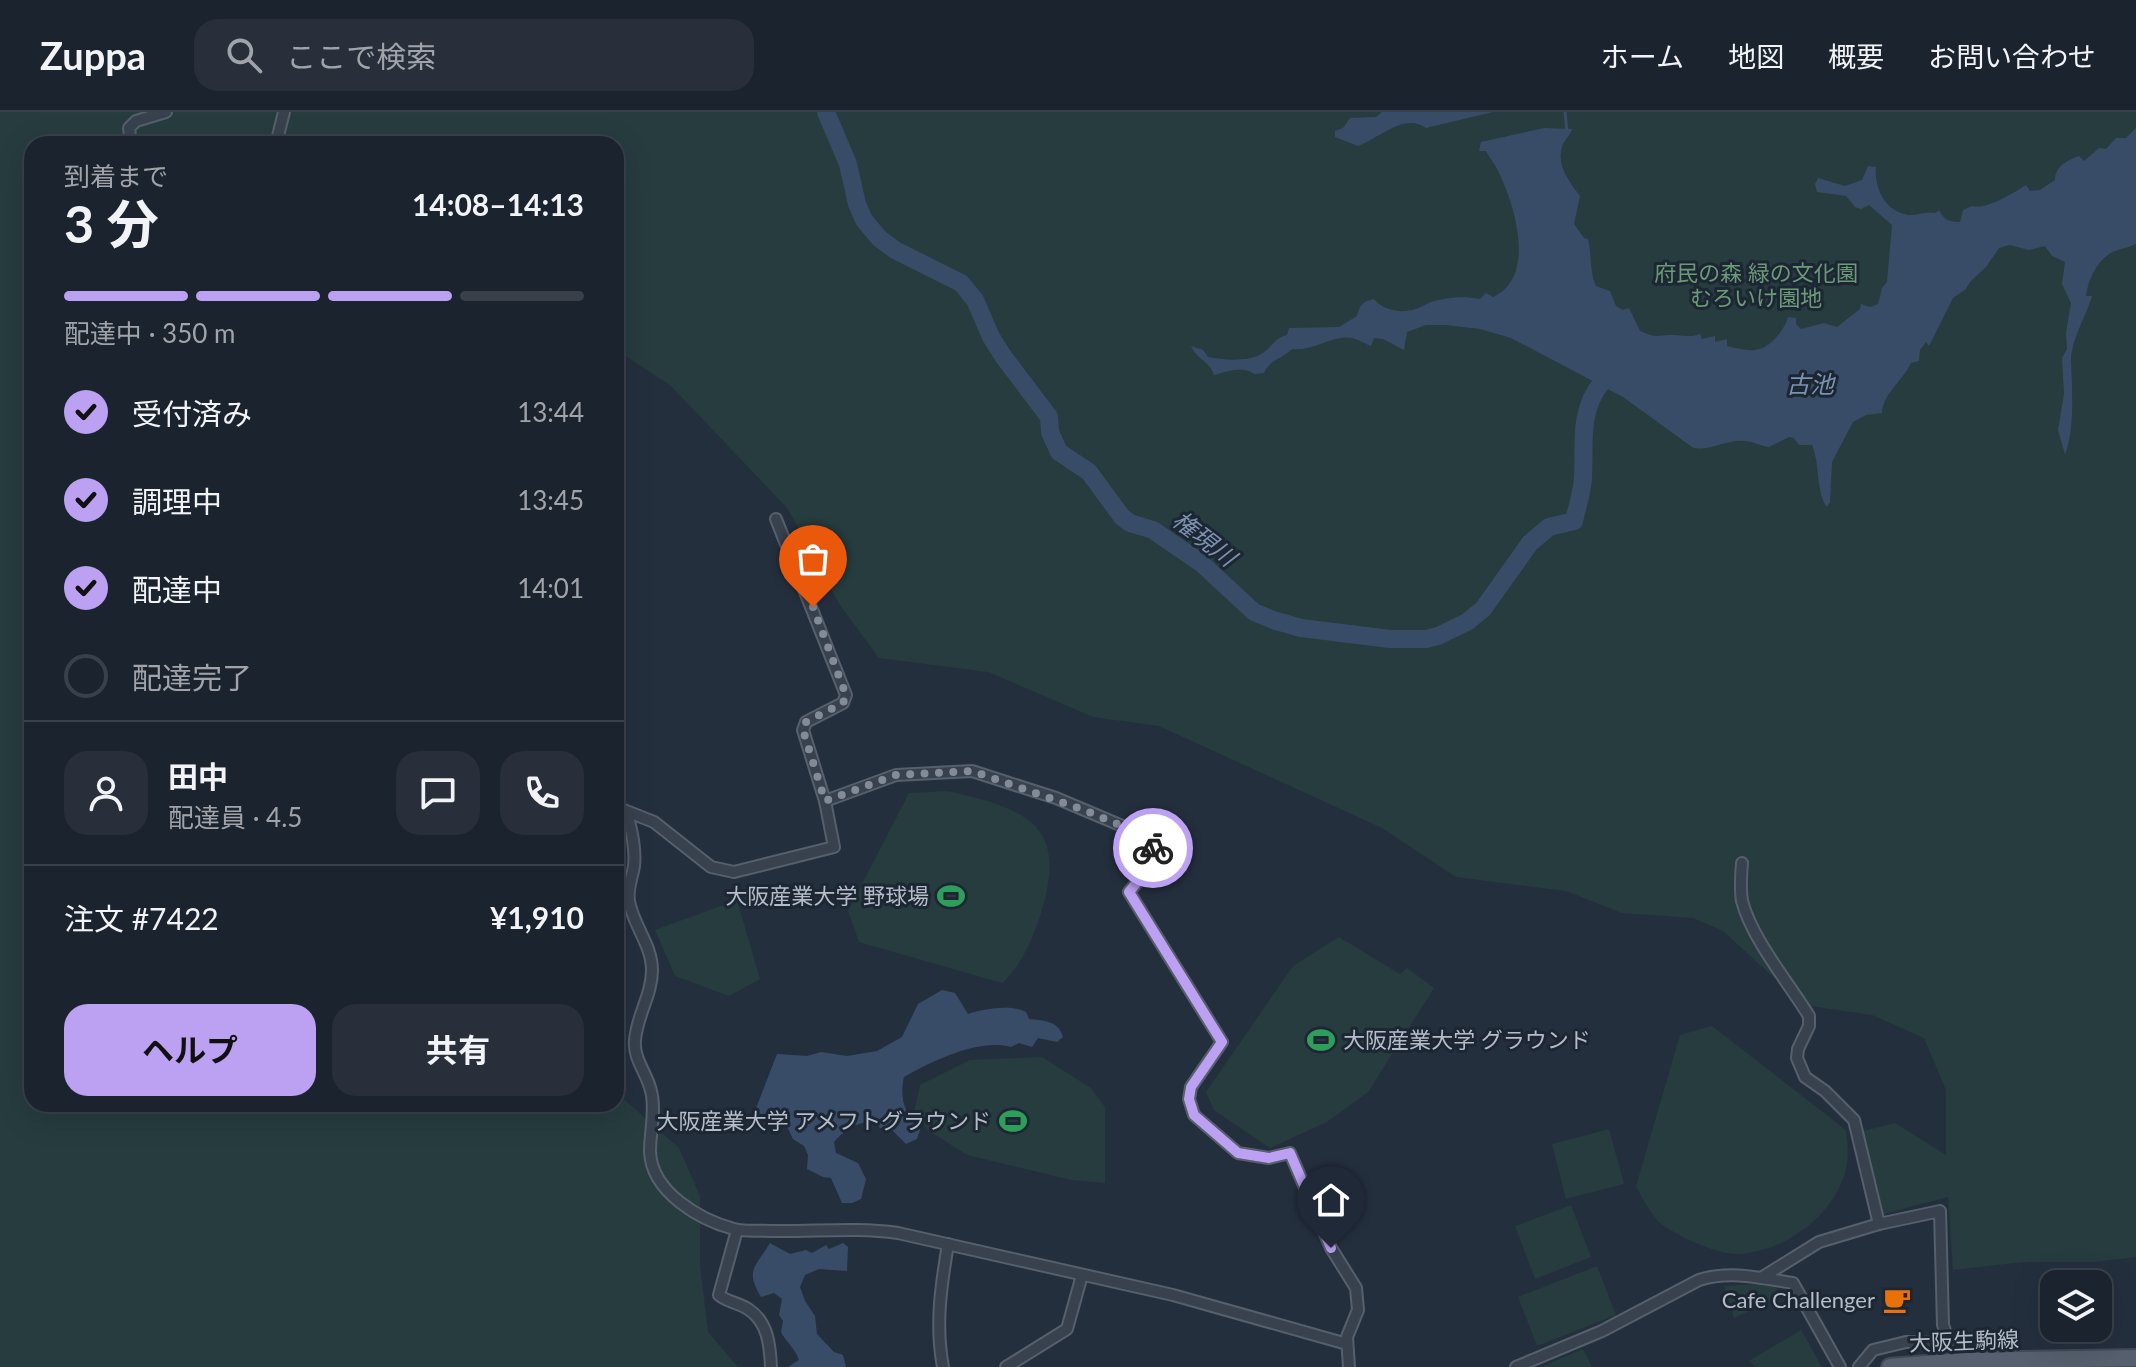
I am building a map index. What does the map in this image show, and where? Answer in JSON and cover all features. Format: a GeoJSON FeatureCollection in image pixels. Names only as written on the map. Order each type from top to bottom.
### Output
{"type":"FeatureCollection","features":[{"type":"Feature","properties":{"kind":"main road","name":"大阪生駒線"},"geometry":{"type":"LineString","coordinates":[[1890,1367],[1964,1361],[2136,1358]]}},
{"type":"Feature","properties":{"kind":"street"},"geometry":{"type":"LineString","coordinates":[[130,136],[129,128],[136,121],[166,112]]}},
{"type":"Feature","properties":{"kind":"street"},"geometry":{"type":"LineString","coordinates":[[278,136],[284,112]]}},
{"type":"Feature","properties":{"kind":"street"},"geometry":{"type":"LineString","coordinates":[[624,811],[654,822],[711,867],[734,872],[834,847],[825,801],[803,730],[806,722],[843,703],[846,695],[776,519]]}},
{"type":"Feature","properties":{"kind":"street"},"geometry":{"type":"LineString","coordinates":[[825,801],[896,775],[972,771],[1056,798],[1139,833],[1153,846],[1155,860],[1129,892],[1222,1042],[1191,1087],[1189,1099],[1194,1115],[1238,1153],[1269,1158],[1290,1153],[1331,1248],[1356,1288],[1358,1310],[1347,1344],[1349,1367]]}},
{"type":"Feature","properties":{"kind":"street"},"geometry":{"type":"LineString","coordinates":[[627,812],[633,836],[634,865],[628,897],[632,918],[652,967],[650,992],[634,1043],[636,1056],[652,1093],[650,1156],[656,1172],[672,1196],[705,1218],[737,1230],[878,1230],[1173,1295],[1347,1344]]}},
{"type":"Feature","properties":{"kind":"street"},"geometry":{"type":"LineString","coordinates":[[1742,863],[1741,897],[1745,910],[1809,1016],[1809,1026],[1797,1058],[1805,1077],[1825,1091],[1854,1120],[1879,1224]]}},
{"type":"Feature","properties":{"kind":"street"},"geometry":{"type":"LineString","coordinates":[[1761,1278],[1819,1242],[1879,1224],[1940,1211],[1943,1325],[1949,1342],[1964,1361]]}},
{"type":"Feature","properties":{"kind":"street"},"geometry":{"type":"LineString","coordinates":[[737,1230],[719,1295],[748,1309],[763,1325],[769,1342],[771,1367]]}},
{"type":"Feature","properties":{"kind":"street"},"geometry":{"type":"LineString","coordinates":[[943,1367],[939,1346],[939,1294],[948,1244]]}},
{"type":"Feature","properties":{"kind":"street"},"geometry":{"type":"LineString","coordinates":[[1516,1367],[1602,1331],[1699,1280],[1714,1275],[1736,1274],[1793,1283],[1840,1367]]}},
{"type":"Feature","properties":{"kind":"street"},"geometry":{"type":"LineString","coordinates":[[1006,1367],[1067,1329],[1082,1275]]}},
{"type":"Feature","properties":{"kind":"street"},"geometry":{"type":"LineString","coordinates":[[1859,1367],[1873,1350],[1906,1342],[1949,1342]]}},
{"type":"Feature","properties":{"kind":"green space","name":"府民の森 緑の文化園 むろいけ園地"},"geometry":{"type":"Polygon","coordinates":[[[0,112],[2136,112],[2136,1257],[2094,1262],[2023,1262],[1953,1270],[1948,1197],[1884,1214],[1863,1131],[1895,1123],[1946,1155],[1946,1090],[1924,1038],[1872,1015],[1810,1006],[1723,931],[1693,918],[1622,913],[1566,891],[1456,877],[1382,828],[1159,726],[1093,717],[988,672],[879,658],[840,605],[788,509],[670,385],[624,355],[624,136],[24,136],[24,1112],[624,1112],[624,1099],[679,1148],[700,1196],[700,1266],[708,1332],[738,1367],[0,1367],[0,112]]]}},
{"type":"Feature","properties":{"kind":"green space","name":"大阪産業大学 野球場"},"geometry":{"type":"Polygon","coordinates":[[[948,791],[1019,814],[1034,825],[1044,840],[1049,858],[1048,883],[1041,913],[1026,951],[1002,983],[859,942],[848,911],[909,793],[948,791]]]}},
{"type":"Feature","properties":{"kind":"green space"},"geometry":{"type":"Polygon","coordinates":[[[737,900],[760,979],[729,996],[675,976],[655,930],[737,900]]]}},
{"type":"Feature","properties":{"kind":"green space","name":"大阪産業大学 グラウンド"},"geometry":{"type":"Polygon","coordinates":[[[1339,937],[1400,974],[1407,968],[1434,988],[1368,1092],[1327,1122],[1270,1148],[1214,1110],[1206,1092],[1293,966],[1339,937]]]}},
{"type":"Feature","properties":{"kind":"green space"},"geometry":{"type":"Polygon","coordinates":[[[1712,1026],[1846,1130],[1848,1152],[1845,1173],[1829,1204],[1818,1217],[1789,1239],[1755,1252],[1738,1254],[1719,1251],[1675,1233],[1655,1218],[1636,1186],[1680,1035],[1712,1026]]]}},
{"type":"Feature","properties":{"kind":"green space","name":"大阪産業大学 アメフトグラウンド"},"geometry":{"type":"Polygon","coordinates":[[[1042,1057],[1091,1088],[1105,1107],[1105,1183],[1071,1180],[967,1155],[928,1130],[914,1112],[920,1085],[970,1060],[1042,1057]]]}},
{"type":"Feature","properties":{"kind":"green space"},"geometry":{"type":"Polygon","coordinates":[[[1609,1129],[1624,1184],[1566,1199],[1552,1144],[1609,1129]]]}},
{"type":"Feature","properties":{"kind":"green space"},"geometry":{"type":"Polygon","coordinates":[[[1571,1205],[1591,1257],[1535,1279],[1515,1226],[1571,1205]]]}},
{"type":"Feature","properties":{"kind":"green space"},"geometry":{"type":"Polygon","coordinates":[[[1597,1266],[1616,1315],[1537,1346],[1518,1297],[1597,1266]]]}},
{"type":"Feature","properties":{"kind":"green space"},"geometry":{"type":"Polygon","coordinates":[[[1773,1283],[1781,1296],[1734,1318],[1724,1286],[1773,1283]]]}},
{"type":"Feature","properties":{"kind":"green space"},"geometry":{"type":"Polygon","coordinates":[[[1801,1330],[1822,1367],[1756,1367],[1749,1361],[1801,1330]]]}},
{"type":"Feature","properties":{"kind":"green space"},"geometry":{"type":"Polygon","coordinates":[[[1583,1349],[1592,1367],[1541,1367],[1583,1349]]]}},
{"type":"Feature","properties":{"kind":"water"},"geometry":{"type":"Polygon","coordinates":[[[1382,112],[1493,112],[1426,128],[1418,124],[1401,125],[1358,146],[1335,137],[1335,131],[1343,128],[1350,118],[1376,117],[1382,112]]]}},
{"type":"Feature","properties":{"kind":"water","name":"古池"},"geometry":{"type":"Polygon","coordinates":[[[1544,128],[1572,129],[1563,144],[1561,160],[1565,173],[1580,196],[1574,224],[1588,239],[1596,286],[1610,291],[1616,306],[1623,310],[1629,308],[1640,331],[1657,336],[1700,334],[1702,339],[1715,336],[1715,342],[1727,339],[1727,346],[1756,350],[1773,341],[1788,317],[1796,318],[1796,324],[1801,329],[1824,323],[1837,327],[1860,309],[1861,304],[1870,307],[1878,304],[1887,282],[1892,225],[1869,205],[1861,209],[1855,207],[1846,196],[1817,192],[1815,184],[1818,178],[1845,186],[1862,180],[1868,166],[1876,167],[1877,184],[1883,198],[1894,210],[1910,215],[1939,210],[1947,220],[1960,222],[1963,210],[1972,206],[1992,203],[2026,185],[2030,191],[2040,190],[2055,180],[2057,171],[2067,162],[2079,156],[2084,161],[2099,148],[2106,149],[2116,138],[2126,138],[2136,128],[2136,244],[2105,257],[2089,282],[2086,296],[2092,296],[2072,353],[2072,421],[2065,454],[2058,430],[2064,394],[2062,358],[2067,349],[2071,303],[2062,284],[2065,262],[2052,256],[2045,246],[2029,250],[2010,245],[1999,248],[1966,289],[1953,298],[1929,346],[1926,342],[1920,350],[1919,361],[1911,363],[1889,393],[1882,413],[1866,415],[1853,422],[1832,462],[1830,502],[1827,507],[1821,494],[1812,445],[1799,445],[1789,437],[1769,447],[1737,441],[1704,448],[1692,447],[1623,397],[1511,338],[1480,329],[1426,325],[1407,332],[1404,350],[1383,339],[1374,338],[1371,346],[1352,338],[1338,338],[1307,348],[1292,349],[1269,365],[1264,373],[1254,374],[1239,370],[1214,375],[1193,350],[1191,346],[1203,350],[1208,357],[1221,359],[1256,357],[1287,335],[1289,328],[1339,327],[1357,316],[1364,303],[1374,299],[1387,308],[1405,311],[1446,299],[1480,299],[1486,293],[1493,297],[1507,287],[1515,274],[1518,240],[1516,221],[1505,187],[1486,151],[1479,151],[1481,142],[1544,128]]]}},
{"type":"Feature","properties":{"kind":"water"},"geometry":{"type":"Polygon","coordinates":[[[942,990],[955,993],[968,1014],[1013,1008],[1026,1012],[1029,1019],[1054,1025],[1063,1037],[1057,1042],[1038,1038],[1032,1047],[1019,1043],[1011,1047],[970,1048],[904,1077],[903,1099],[910,1118],[920,1130],[917,1139],[906,1144],[891,1129],[880,1128],[876,1122],[858,1124],[843,1134],[834,1142],[836,1153],[858,1163],[866,1179],[861,1199],[842,1203],[831,1178],[807,1169],[808,1155],[804,1146],[793,1139],[776,1113],[753,1116],[777,1054],[807,1056],[821,1052],[847,1056],[877,1051],[902,1037],[918,1004],[942,990]]]}},
{"type":"Feature","properties":{"kind":"water"},"geometry":{"type":"Polygon","coordinates":[[[770,1243],[790,1254],[806,1250],[812,1253],[826,1245],[829,1249],[843,1243],[848,1247],[847,1271],[819,1269],[805,1275],[800,1287],[815,1316],[817,1334],[834,1352],[843,1355],[846,1367],[788,1367],[799,1360],[781,1332],[783,1321],[779,1315],[782,1299],[774,1293],[761,1297],[753,1275],[756,1264],[770,1243]]]}},
{"type":"Feature","properties":{"kind":"waterway","name":"権現川"},"geometry":{"type":"LineString","coordinates":[[826,112],[848,164],[864,220],[879,238],[895,250],[961,283],[975,300],[1003,356],[1049,417],[1050,432],[1059,452],[1089,472],[1122,517],[1130,523],[1153,530],[1201,563],[1254,612],[1273,620],[1301,628],[1390,639],[1426,639],[1467,622],[1483,609],[1530,543],[1549,527],[1574,521],[1582,484],[1586,416],[1594,393],[1602,382]]}},
{"type":"Feature","properties":{"kind":"waterway"},"geometry":{"type":"LineString","coordinates":[[1565,112],[1567,132]]}},
{"type":"Feature","properties":{"kind":"way so far"},"geometry":{"type":"LineString","coordinates":[[813,607],[846,695],[843,703],[806,722],[803,730],[825,801],[896,775],[972,771],[1056,798],[1139,833],[1153,848]]}},
{"type":"Feature","properties":{"kind":"place","name":"大阪産業大学 野球場"},"geometry":{"type":"Point","coordinates":[951,896]}},
{"type":"Feature","properties":{"kind":"place","name":"大阪産業大学 グラウンド"},"geometry":{"type":"Point","coordinates":[1321,1040]}},
{"type":"Feature","properties":{"kind":"place","name":"大阪産業大学 アメフトグラウンド"},"geometry":{"type":"Point","coordinates":[1013,1121]}},
{"type":"Feature","properties":{"kind":"place","name":"Cafe Challenger"},"geometry":{"type":"Point","coordinates":[1897,1300]}},
{"type":"Feature","properties":{"kind":"route"},"geometry":{"type":"LineString","coordinates":[[1153,848],[1155,860],[1129,892],[1222,1042],[1191,1087],[1189,1099],[1194,1115],[1238,1153],[1269,1158],[1290,1153],[1331,1248]]}}]}
